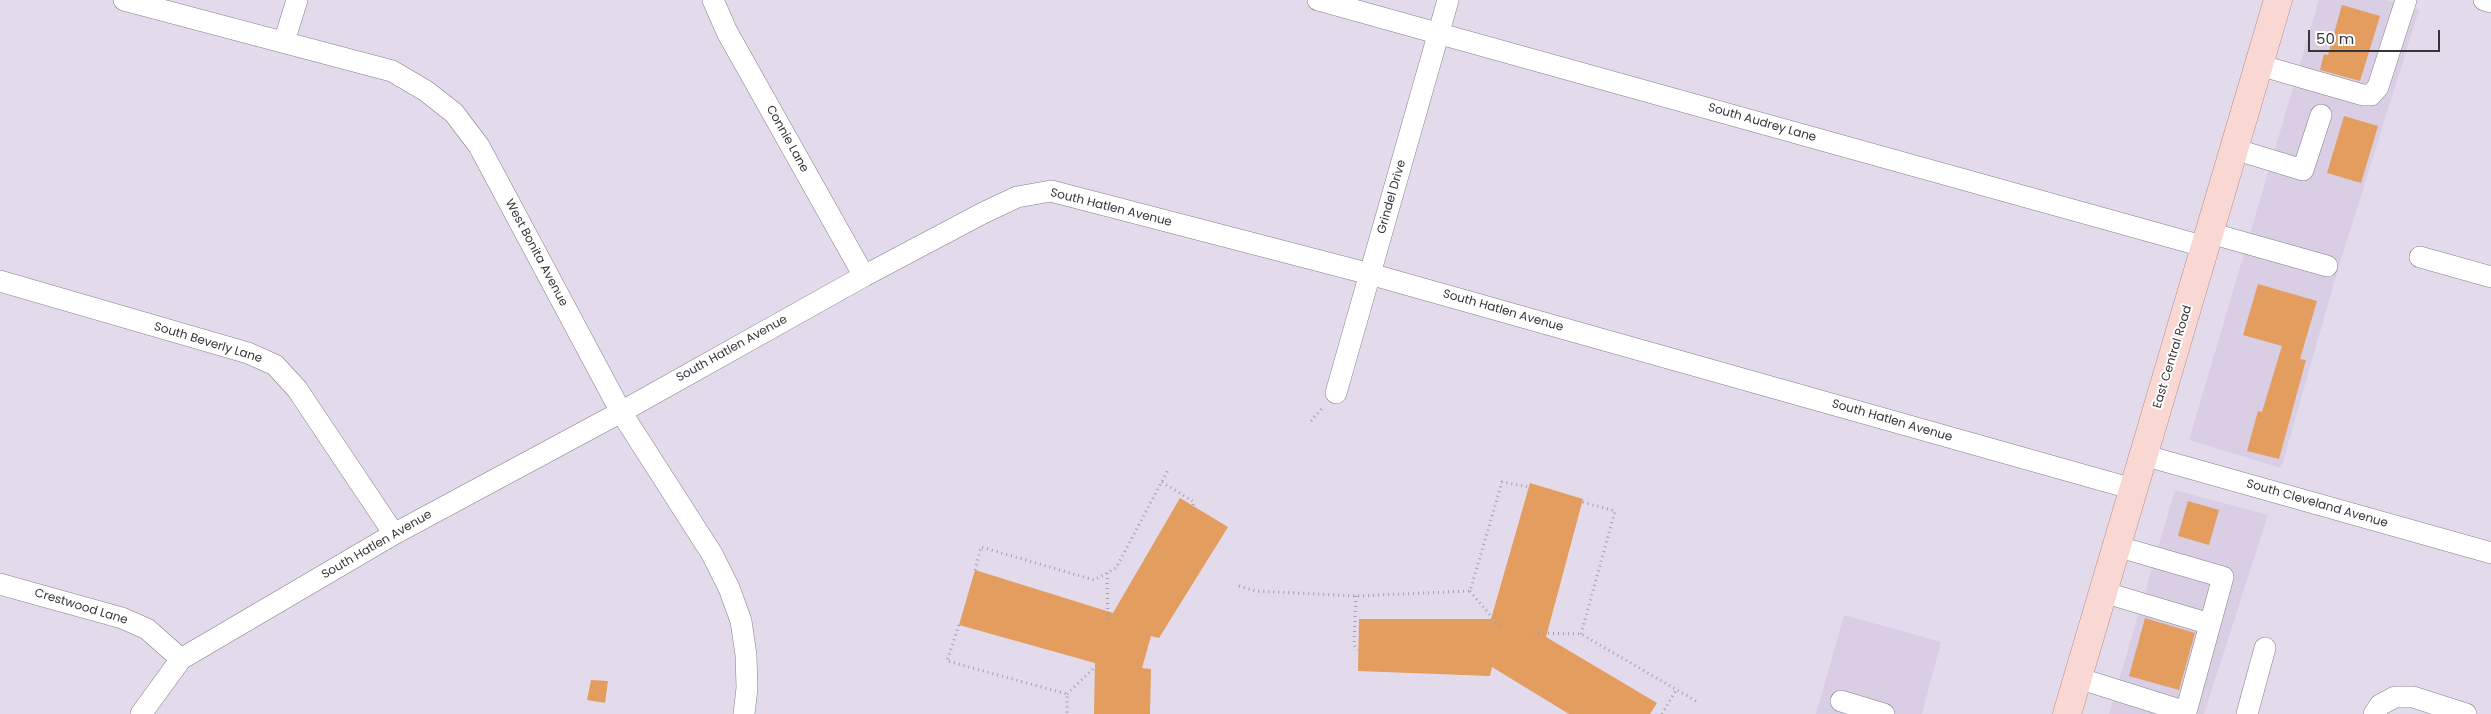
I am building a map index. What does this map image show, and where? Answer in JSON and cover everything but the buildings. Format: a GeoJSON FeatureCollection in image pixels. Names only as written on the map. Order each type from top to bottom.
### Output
{"type":"FeatureCollection","features":[{"type":"Feature","properties":{"kind":"main road","name":"East Central Road"},"geometry":{"type":"LineString","coordinates":[[2067,714],[2278,0]]}},
{"type":"Feature","properties":{"kind":"street","name":"West Bonita Avenue"},"geometry":{"type":"LineString","coordinates":[[124,0],[392,71],[426,91],[454,113],[479,146],[621,412],[712,554],[729,588],[741,621],[745,646],[747,688],[744,714]]}},
{"type":"Feature","properties":{"kind":"street"},"geometry":{"type":"LineString","coordinates":[[284,42],[297,0]]}},
{"type":"Feature","properties":{"kind":"street","name":"Connie Lane"},"geometry":{"type":"LineString","coordinates":[[713,0],[726,32],[864,276]]}},
{"type":"Feature","properties":{"kind":"street","name":"South Audrey Lane"},"geometry":{"type":"LineString","coordinates":[[1318,0],[2208,240],[2327,266]]}},
{"type":"Feature","properties":{"kind":"street","name":"Grindel Drive"},"geometry":{"type":"LineString","coordinates":[[1336,393],[1448,0]]}},
{"type":"Feature","properties":{"kind":"street"},"geometry":{"type":"LineString","coordinates":[[2259,65],[2363,95],[2371,95],[2378,87],[2406,0]]}},
{"type":"Feature","properties":{"kind":"street"},"geometry":{"type":"LineString","coordinates":[[2484,0],[2491,2]]}},
{"type":"Feature","properties":{"kind":"street"},"geometry":{"type":"LineString","coordinates":[[2234,150],[2303,170],[2321,115]]}},
{"type":"Feature","properties":{"kind":"street","name":"South Hatlen Avenue"},"geometry":{"type":"LineString","coordinates":[[141,714],[181,659],[394,534],[621,412],[864,276],[1017,197],[1051,191],[1370,274],[2133,489]]}},
{"type":"Feature","properties":{"kind":"street"},"geometry":{"type":"LineString","coordinates":[[2420,257],[2491,277]]}},
{"type":"Feature","properties":{"kind":"street","name":"South Beverly Lane"},"geometry":{"type":"LineString","coordinates":[[0,281],[248,353],[275,365],[297,389],[394,534]]}},
{"type":"Feature","properties":{"kind":"street","name":"South Cleveland Avenue"},"geometry":{"type":"LineString","coordinates":[[2144,455],[2491,553]]}},
{"type":"Feature","properties":{"kind":"street"},"geometry":{"type":"LineString","coordinates":[[2078,678],[2186,712],[2223,577],[2116,546]]}},
{"type":"Feature","properties":{"kind":"street","name":"Crestwood Lane"},"geometry":{"type":"LineString","coordinates":[[0,584],[122,618],[147,629],[181,659]]}},
{"type":"Feature","properties":{"kind":"street"},"geometry":{"type":"LineString","coordinates":[[2103,592],[2210,624]]}},
{"type":"Feature","properties":{"kind":"street"},"geometry":{"type":"LineString","coordinates":[[2247,714],[2265,648]]}},
{"type":"Feature","properties":{"kind":"street"},"geometry":{"type":"LineString","coordinates":[[2374,714],[2380,705],[2395,697],[2412,698],[2466,714]]}},
{"type":"Feature","properties":{"kind":"street"},"geometry":{"type":"LineString","coordinates":[[1841,701],[1884,714]]}},
{"type":"Feature","properties":{"kind":"path"},"geometry":{"type":"LineString","coordinates":[[975,570],[982,547],[1094,580],[1116,568],[1169,468]]}},
{"type":"Feature","properties":{"kind":"path"},"geometry":{"type":"LineString","coordinates":[[1162,482],[1194,502],[1193,506]]}},
{"type":"Feature","properties":{"kind":"path"},"geometry":{"type":"LineString","coordinates":[[1470,591],[1502,482],[1529,487]]}},
{"type":"Feature","properties":{"kind":"path"},"geometry":{"type":"LineString","coordinates":[[1581,634],[1614,511],[1582,502]]}},
{"type":"Feature","properties":{"kind":"path"},"geometry":{"type":"LineString","coordinates":[[1107,573],[1108,620]]}},
{"type":"Feature","properties":{"kind":"path"},"geometry":{"type":"LineString","coordinates":[[1240,586],[1256,591],[1356,596],[1470,591]]}},
{"type":"Feature","properties":{"kind":"path"},"geometry":{"type":"LineString","coordinates":[[1470,591],[1500,627]]}},
{"type":"Feature","properties":{"kind":"path"},"geometry":{"type":"LineString","coordinates":[[1356,596],[1354,645],[1358,650]]}},
{"type":"Feature","properties":{"kind":"path"},"geometry":{"type":"LineString","coordinates":[[959,625],[947,661],[1067,694]]}},
{"type":"Feature","properties":{"kind":"path"},"geometry":{"type":"LineString","coordinates":[[1533,633],[1581,634],[1696,701]]}},
{"type":"Feature","properties":{"kind":"path"},"geometry":{"type":"LineString","coordinates":[[1067,714],[1067,694],[1095,667]]}},
{"type":"Feature","properties":{"kind":"path"},"geometry":{"type":"LineString","coordinates":[[1662,714],[1676,690]]}},
{"type":"Feature","properties":{"kind":"shaded area"},"geometry":{"type":"Polygon","coordinates":[[[2319,0],[2385,0],[2419,10],[2339,266],[2281,468],[2189,440],[2319,0]]]}},
{"type":"Feature","properties":{"kind":"shaded area"},"geometry":{"type":"Polygon","coordinates":[[[2175,490],[2268,515],[2204,714],[2109,714],[2175,490]]]}},
{"type":"Feature","properties":{"kind":"shaded area"},"geometry":{"type":"Polygon","coordinates":[[[1844,615],[1941,642],[1922,714],[1816,714],[1844,615]]]}}]}
